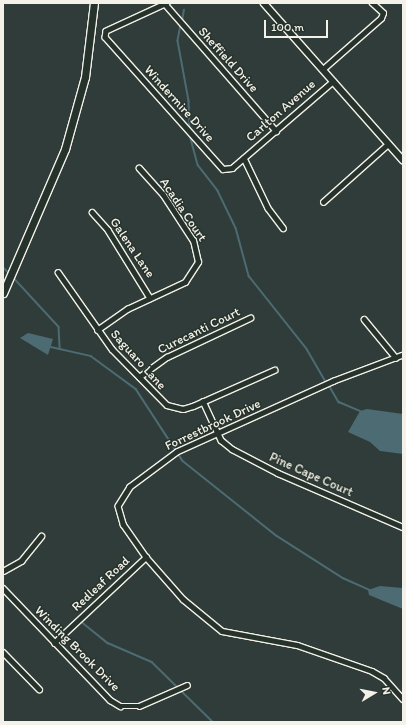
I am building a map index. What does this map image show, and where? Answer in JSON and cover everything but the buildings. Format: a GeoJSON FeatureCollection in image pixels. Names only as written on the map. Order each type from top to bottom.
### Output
{"type":"FeatureCollection","features":[{"type":"Feature","properties":{"kind":"main road"},"geometry":{"type":"LineString","coordinates":[[3,293],[65,149],[85,77],[94,3]]}},
{"type":"Feature","properties":{"kind":"street","name":"Windermire Drive"},"geometry":{"type":"LineString","coordinates":[[166,3],[104,34],[107,40],[220,167],[232,168],[244,158]]}},
{"type":"Feature","properties":{"kind":"street","name":"Sheffield Drive"},"geometry":{"type":"LineString","coordinates":[[166,3],[276,131]]}},
{"type":"Feature","properties":{"kind":"street"},"geometry":{"type":"LineString","coordinates":[[264,3],[403,160]]}},
{"type":"Feature","properties":{"kind":"street","name":"Carlton Avenue"},"geometry":{"type":"LineString","coordinates":[[322,69],[381,18],[383,13],[372,3]]}},
{"type":"Feature","properties":{"kind":"street","name":"Carlton Avenue"},"geometry":{"type":"LineString","coordinates":[[244,158],[333,81]]}},
{"type":"Feature","properties":{"kind":"street"},"geometry":{"type":"LineString","coordinates":[[323,202],[388,144]]}},
{"type":"Feature","properties":{"kind":"street"},"geometry":{"type":"LineString","coordinates":[[244,158],[268,208],[283,228]]}},
{"type":"Feature","properties":{"kind":"street","name":"Acadia Court"},"geometry":{"type":"LineString","coordinates":[[96,330],[150,298],[185,282],[193,274],[198,262],[198,249],[163,195],[139,168]]}},
{"type":"Feature","properties":{"kind":"street","name":"Galena Lane"},"geometry":{"type":"LineString","coordinates":[[92,212],[108,230],[150,298]]}},
{"type":"Feature","properties":{"kind":"street","name":"Saguaro Lane"},"geometry":{"type":"LineString","coordinates":[[58,272],[96,330],[156,397],[174,408],[204,402],[274,370]]}},
{"type":"Feature","properties":{"kind":"street","name":"Curecanti Court"},"geometry":{"type":"LineString","coordinates":[[139,377],[167,357],[250,318]]}},
{"type":"Feature","properties":{"kind":"street"},"geometry":{"type":"LineString","coordinates":[[364,319],[396,358]]}},
{"type":"Feature","properties":{"kind":"street","name":"Forrestbrook Drive"},"geometry":{"type":"LineString","coordinates":[[403,355],[334,381],[217,433],[168,458],[120,499],[119,514],[146,557],[183,599],[222,631],[297,646],[372,671],[384,678],[403,699]]}},
{"type":"Feature","properties":{"kind":"street","name":"Pine Cape Court"},"geometry":{"type":"LineString","coordinates":[[204,402],[217,433],[225,445],[261,466],[403,527]]}},
{"type":"Feature","properties":{"kind":"street"},"geometry":{"type":"LineString","coordinates":[[3,571],[21,561],[41,536]]}},
{"type":"Feature","properties":{"kind":"street","name":"Redleaf Road"},"geometry":{"type":"LineString","coordinates":[[54,643],[146,557]]}},
{"type":"Feature","properties":{"kind":"street","name":"Winding Brook Drive"},"geometry":{"type":"LineString","coordinates":[[3,588],[96,687],[120,706],[139,706],[187,685]]}},
{"type":"Feature","properties":{"kind":"street"},"geometry":{"type":"LineString","coordinates":[[3,652],[39,689]]}},
{"type":"Feature","properties":{"kind":"water"},"geometry":{"type":"Polygon","coordinates":[[[28,333],[53,339],[48,355],[20,338],[28,333]]]}},
{"type":"Feature","properties":{"kind":"water"},"geometry":{"type":"Polygon","coordinates":[[[367,409],[403,414],[403,454],[380,451],[370,442],[348,432],[360,411],[367,409]]]}},
{"type":"Feature","properties":{"kind":"water"},"geometry":{"type":"Polygon","coordinates":[[[380,586],[403,588],[403,609],[369,595],[368,590],[380,586]]]}},
{"type":"Feature","properties":{"kind":"waterway"},"geometry":{"type":"LineString","coordinates":[[182,21],[184,10]]}},
{"type":"Feature","properties":{"kind":"waterway"},"geometry":{"type":"LineString","coordinates":[[181,25],[178,41],[189,101],[190,129]]}},
{"type":"Feature","properties":{"kind":"waterway"},"geometry":{"type":"LineString","coordinates":[[190,135],[198,165],[218,191],[236,228],[249,276],[307,349],[325,380]]}},
{"type":"Feature","properties":{"kind":"waterway"},"geometry":{"type":"LineString","coordinates":[[3,267],[9,273]]}},
{"type":"Feature","properties":{"kind":"waterway"},"geometry":{"type":"LineString","coordinates":[[12,276],[59,327],[60,349]]}},
{"type":"Feature","properties":{"kind":"waterway"},"geometry":{"type":"LineString","coordinates":[[51,347],[91,356],[136,389],[183,461],[277,536],[343,578],[370,590]]}},
{"type":"Feature","properties":{"kind":"waterway"},"geometry":{"type":"LineString","coordinates":[[329,385],[339,402],[360,411]]}},
{"type":"Feature","properties":{"kind":"waterway"},"geometry":{"type":"LineString","coordinates":[[83,623],[108,643],[152,662],[213,722]]}}]}
